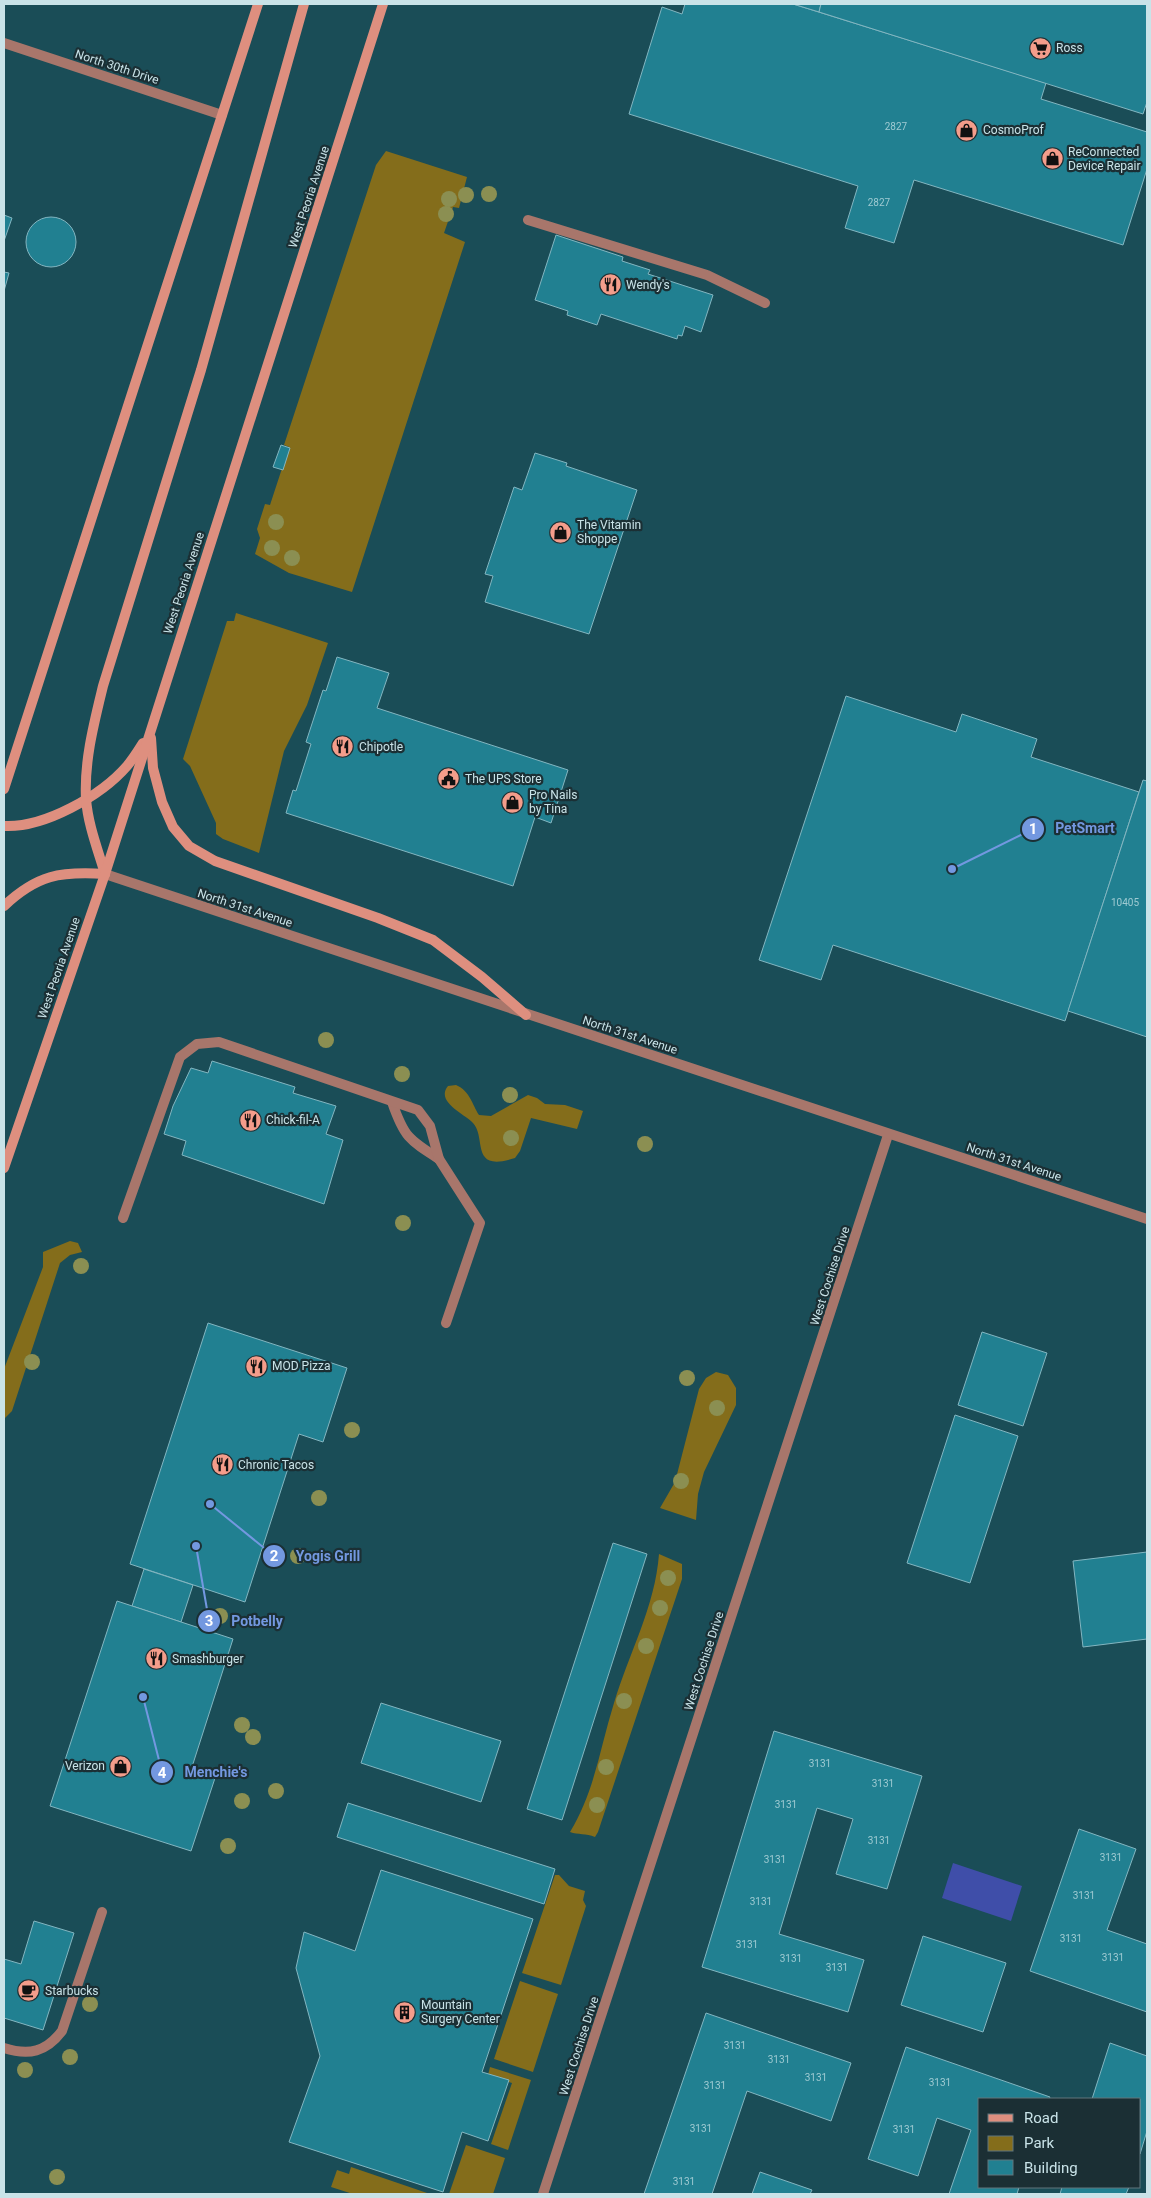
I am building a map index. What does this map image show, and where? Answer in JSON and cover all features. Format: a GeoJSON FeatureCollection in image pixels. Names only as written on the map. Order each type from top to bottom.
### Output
{"type":"FeatureCollection","features":[{"type":"Feature","properties":{"kind":"main road"},"geometry":{"type":"LineString","coordinates":[[4,789],[258,4]]}},
{"type":"Feature","properties":{"kind":"main road"},"geometry":{"type":"LineString","coordinates":[[4,906],[23,888],[47,878],[76,872],[105,874],[86,800],[87,758],[103,686],[201,370],[304,4]]}},
{"type":"Feature","properties":{"kind":"main road","name":"West Peoria Avenue"},"geometry":{"type":"LineString","coordinates":[[4,1168],[105,874],[383,4]]}},
{"type":"Feature","properties":{"kind":"main road"},"geometry":{"type":"LineString","coordinates":[[4,826],[21,827],[86,800],[110,783],[128,765],[150,732]]}},
{"type":"Feature","properties":{"kind":"main road"},"geometry":{"type":"LineString","coordinates":[[150,732],[153,768],[162,802],[172,826],[189,846],[215,861],[378,918],[433,940],[482,977],[526,1015]]}},
{"type":"Feature","properties":{"kind":"street","name":"North 30th Drive"},"geometry":{"type":"LineString","coordinates":[[4,43],[222,114]]}},
{"type":"Feature","properties":{"kind":"street"},"geometry":{"type":"LineString","coordinates":[[528,220],[707,275],[765,303]]}},
{"type":"Feature","properties":{"kind":"street","name":"North 31st Avenue"},"geometry":{"type":"LineString","coordinates":[[105,874],[888,1135],[1147,1219]]}},
{"type":"Feature","properties":{"kind":"street"},"geometry":{"type":"LineString","coordinates":[[124,1218],[180,1056],[197,1044],[219,1042],[373,1093],[392,1102],[418,1110],[430,1126],[439,1159],[480,1223],[446,1323]]}},
{"type":"Feature","properties":{"kind":"street"},"geometry":{"type":"LineString","coordinates":[[392,1102],[401,1128],[410,1140],[439,1159]]}},
{"type":"Feature","properties":{"kind":"street","name":"West Cochise Drive"},"geometry":{"type":"LineString","coordinates":[[543,2194],[888,1135]]}},
{"type":"Feature","properties":{"kind":"street"},"geometry":{"type":"LineString","coordinates":[[4,2048],[31,2053],[52,2044],[62,2031],[102,1912]]}},
{"type":"Feature","properties":{"kind":"green space"},"geometry":{"type":"Polygon","coordinates":[[[386,151],[467,177],[459,208],[453,207],[444,233],[465,242],[352,592],[289,573],[255,554],[260,538],[257,529],[265,504],[270,505],[289,447],[284,445],[376,165],[386,151]]]}},
{"type":"Feature","properties":{"kind":"green space"},"geometry":{"type":"Polygon","coordinates":[[[236,613],[328,643],[307,705],[284,751],[259,853],[223,839],[216,834],[216,823],[190,766],[183,759],[227,621],[234,621],[236,613]]]}},
{"type":"Feature","properties":{"kind":"green space"},"geometry":{"type":"Polygon","coordinates":[[[456,1085],[468,1094],[479,1115],[491,1116],[528,1095],[537,1098],[545,1104],[565,1105],[583,1111],[577,1129],[531,1118],[520,1151],[515,1158],[491,1161],[482,1152],[477,1129],[473,1123],[453,1107],[445,1097],[448,1086],[456,1085]]]}},
{"type":"Feature","properties":{"kind":"green space"},"geometry":{"type":"Polygon","coordinates":[[[70,1241],[78,1243],[82,1252],[70,1255],[60,1263],[12,1411],[4,1419],[4,1369],[43,1267],[43,1252],[70,1241]]]}},
{"type":"Feature","properties":{"kind":"green space"},"geometry":{"type":"Polygon","coordinates":[[[716,1372],[728,1375],[736,1388],[736,1405],[704,1472],[698,1494],[696,1520],[660,1508],[675,1482],[699,1389],[706,1378],[716,1372]]]}},
{"type":"Feature","properties":{"kind":"green space"},"geometry":{"type":"Polygon","coordinates":[[[659,1554],[682,1564],[682,1579],[598,1832],[595,1837],[570,1832],[591,1785],[620,1684],[641,1630],[657,1574],[659,1554]]]}},
{"type":"Feature","properties":{"kind":"green space"},"geometry":{"type":"Polygon","coordinates":[[[555,1875],[559,1875],[569,1886],[585,1891],[583,1900],[586,1906],[561,1985],[522,1973],[555,1875]]]}},
{"type":"Feature","properties":{"kind":"green space"},"geometry":{"type":"Polygon","coordinates":[[[520,1981],[558,1994],[533,2072],[494,2059],[520,1981]]]}},
{"type":"Feature","properties":{"kind":"green space"},"geometry":{"type":"Polygon","coordinates":[[[490,2067],[531,2080],[508,2150],[491,2144],[512,2083],[488,2075],[490,2067]]]}},
{"type":"Feature","properties":{"kind":"green space"},"geometry":{"type":"Polygon","coordinates":[[[466,2145],[505,2158],[493,2194],[449,2194],[466,2145]]]}},
{"type":"Feature","properties":{"kind":"green space"},"geometry":{"type":"Polygon","coordinates":[[[351,2167],[430,2194],[353,2194],[331,2187],[337,2170],[349,2174],[351,2167]]]}},
{"type":"Feature","properties":{"kind":"water"},"geometry":{"type":"Polygon","coordinates":[[[953,1863],[1022,1886],[1011,1921],[942,1898],[953,1863]]]}},
{"type":"Feature","properties":{"kind":"building"},"geometry":{"type":"Polygon","coordinates":[[[685,4],[793,4],[1046,83],[1041,99],[1147,132],[1147,169],[1123,245],[914,180],[894,243],[845,228],[858,186],[629,114],[662,7],[682,14],[685,4]]]}},
{"type":"Feature","properties":{"kind":"building"},"geometry":{"type":"Polygon","coordinates":[[[793,4],[821,4],[819,12],[793,4]]]}},
{"type":"Feature","properties":{"kind":"building","name":"Ross"},"geometry":{"type":"Polygon","coordinates":[[[821,4],[1147,4],[1147,102],[1143,114],[819,12],[821,4]]]}},
{"type":"Feature","properties":{"kind":"building"},"geometry":{"type":"Polygon","coordinates":[[[4,215],[12,218],[4,241],[4,215]]]}},
{"type":"Feature","properties":{"kind":"building"},"geometry":{"type":"Polygon","coordinates":[[[46,217],[56,217],[69,224],[76,237],[76,247],[69,260],[56,267],[46,267],[37,263],[30,256],[26,247],[26,237],[30,228],[37,221],[46,217]]]}},
{"type":"Feature","properties":{"kind":"building","name":"Wendy's"},"geometry":{"type":"Polygon","coordinates":[[[556,235],[623,257],[622,261],[650,270],[648,274],[713,295],[701,332],[685,326],[682,336],[678,335],[677,339],[601,314],[597,325],[567,315],[568,311],[535,300],[556,235]]]}},
{"type":"Feature","properties":{"kind":"building"},"geometry":{"type":"Polygon","coordinates":[[[4,272],[9,273],[4,291],[4,272]]]}},
{"type":"Feature","properties":{"kind":"building"},"geometry":{"type":"Polygon","coordinates":[[[281,445],[290,448],[283,470],[273,467],[281,445]]]}},
{"type":"Feature","properties":{"kind":"building","name":"The Vitamin Shoppe"},"geometry":{"type":"Polygon","coordinates":[[[535,453],[567,463],[566,466],[637,490],[589,634],[485,602],[493,576],[485,574],[514,487],[522,490],[535,453]]]}},
{"type":"Feature","properties":{"kind":"building"},"geometry":{"type":"Polygon","coordinates":[[[337,657],[389,673],[377,708],[568,770],[551,823],[535,817],[513,886],[286,813],[293,790],[296,791],[311,744],[306,742],[323,690],[326,691],[337,657]]]}},
{"type":"Feature","properties":{"kind":"building"},"geometry":{"type":"Polygon","coordinates":[[[846,696],[956,732],[962,714],[1037,739],[1031,757],[1139,792],[1065,1021],[833,945],[821,980],[759,960],[846,696]]]}},
{"type":"Feature","properties":{"kind":"building"},"geometry":{"type":"Polygon","coordinates":[[[1143,780],[1147,781],[1147,1037],[1068,1011],[1143,780]]]}},
{"type":"Feature","properties":{"kind":"building","name":"Chick-fil-A"},"geometry":{"type":"Polygon","coordinates":[[[212,1061],[295,1087],[293,1093],[336,1106],[326,1134],[343,1140],[324,1204],[182,1155],[186,1141],[164,1134],[173,1106],[191,1068],[208,1073],[212,1061]]]}},
{"type":"Feature","properties":{"kind":"building"},"geometry":{"type":"Polygon","coordinates":[[[208,1323],[347,1368],[323,1442],[299,1434],[245,1602],[130,1564],[208,1323]]]}},
{"type":"Feature","properties":{"kind":"building"},"geometry":{"type":"Polygon","coordinates":[[[982,1332],[1047,1353],[1023,1426],[958,1405],[982,1332]]]}},
{"type":"Feature","properties":{"kind":"building"},"geometry":{"type":"Polygon","coordinates":[[[955,1415],[1018,1436],[970,1583],[907,1563],[955,1415]]]}},
{"type":"Feature","properties":{"kind":"building"},"geometry":{"type":"Polygon","coordinates":[[[613,1543],[647,1554],[562,1820],[527,1809],[613,1543]]]}},
{"type":"Feature","properties":{"kind":"building"},"geometry":{"type":"Polygon","coordinates":[[[1147,1552],[1147,1639],[1083,1647],[1073,1561],[1147,1552]]]}},
{"type":"Feature","properties":{"kind":"building"},"geometry":{"type":"Polygon","coordinates":[[[144,1569],[193,1585],[181,1622],[132,1606],[144,1569]]]}},
{"type":"Feature","properties":{"kind":"building"},"geometry":{"type":"Polygon","coordinates":[[[117,1601],[233,1639],[191,1770],[215,1778],[191,1851],[50,1806],[117,1601]]]}},
{"type":"Feature","properties":{"kind":"building"},"geometry":{"type":"Polygon","coordinates":[[[381,1703],[501,1741],[481,1802],[361,1763],[381,1703]]]}},
{"type":"Feature","properties":{"kind":"building"},"geometry":{"type":"Polygon","coordinates":[[[774,1731],[922,1776],[887,1889],[836,1874],[853,1819],[817,1808],[779,1934],[864,1960],[848,2012],[702,1967],[774,1731]]]}},
{"type":"Feature","properties":{"kind":"building"},"geometry":{"type":"Polygon","coordinates":[[[348,1803],[555,1869],[544,1904],[337,1837],[348,1803]]]}},
{"type":"Feature","properties":{"kind":"building"},"geometry":{"type":"Polygon","coordinates":[[[1079,1829],[1136,1849],[1107,1930],[1147,1944],[1147,2012],[1030,1971],[1079,1829]]]}},
{"type":"Feature","properties":{"kind":"building","name":"Mountain Surgery Center"},"geometry":{"type":"Polygon","coordinates":[[[381,1870],[533,1919],[482,2072],[509,2080],[488,2141],[462,2132],[443,2192],[289,2142],[320,2056],[296,1968],[304,1932],[355,1951],[381,1870]]]}},
{"type":"Feature","properties":{"kind":"building","name":"Starbucks"},"geometry":{"type":"Polygon","coordinates":[[[34,1921],[74,1933],[43,2030],[4,2018],[4,1959],[21,1964],[34,1921]]]}},
{"type":"Feature","properties":{"kind":"building"},"geometry":{"type":"Polygon","coordinates":[[[923,1936],[1006,1963],[983,2032],[901,2005],[923,1936]]]}},
{"type":"Feature","properties":{"kind":"building"},"geometry":{"type":"Polygon","coordinates":[[[706,2013],[851,2063],[831,2121],[747,2091],[712,2194],[644,2194],[706,2013]]]}},
{"type":"Feature","properties":{"kind":"building"},"geometry":{"type":"Polygon","coordinates":[[[1110,2043],[1147,2056],[1147,2131],[1141,2151],[1141,2098],[1092,2098],[1110,2043]]]}},
{"type":"Feature","properties":{"kind":"building"},"geometry":{"type":"Polygon","coordinates":[[[906,2047],[1050,2097],[978,2098],[978,2188],[1019,2188],[1017,2194],[949,2194],[971,2130],[937,2118],[918,2176],[868,2159],[906,2047]]]}},
{"type":"Feature","properties":{"kind":"building"},"geometry":{"type":"Polygon","coordinates":[[[760,2172],[812,2190],[810,2194],[752,2194],[760,2172]]]}},
{"type":"Feature","properties":{"kind":"building"},"geometry":{"type":"Polygon","coordinates":[[[1062,2188],[1129,2188],[1126,2194],[1060,2194],[1062,2188]]]}},
{"type":"Feature","properties":{"kind":"place","name":"Ross"},"geometry":{"type":"Point","coordinates":[1040,48]}},
{"type":"Feature","properties":{"kind":"place","name":"CosmoProf"},"geometry":{"type":"Point","coordinates":[967,130]}},
{"type":"Feature","properties":{"kind":"place","name":"ReConnected Device Repair"},"geometry":{"type":"Point","coordinates":[1052,159]}},
{"type":"Feature","properties":{"kind":"place","name":"Wendy's"},"geometry":{"type":"Point","coordinates":[610,285]}},
{"type":"Feature","properties":{"kind":"place","name":"The Vitamin Shoppe"},"geometry":{"type":"Point","coordinates":[561,532]}},
{"type":"Feature","properties":{"kind":"place","name":"Chipotle"},"geometry":{"type":"Point","coordinates":[343,747]}},
{"type":"Feature","properties":{"kind":"place","name":"The UPS Store"},"geometry":{"type":"Point","coordinates":[449,779]}},
{"type":"Feature","properties":{"kind":"place","name":"Pro Nails by Tina"},"geometry":{"type":"Point","coordinates":[513,802]}},
{"type":"Feature","properties":{"kind":"place","name":"PetSmart"},"geometry":{"type":"Point","coordinates":[952,869]}},
{"type":"Feature","properties":{"kind":"place","name":"Chick-fil-A"},"geometry":{"type":"Point","coordinates":[250,1120]}},
{"type":"Feature","properties":{"kind":"place","name":"MOD Pizza"},"geometry":{"type":"Point","coordinates":[256,1366]}},
{"type":"Feature","properties":{"kind":"place","name":"Chronic Tacos"},"geometry":{"type":"Point","coordinates":[222,1465]}},
{"type":"Feature","properties":{"kind":"place","name":"Yogis Grill"},"geometry":{"type":"Point","coordinates":[210,1504]}},
{"type":"Feature","properties":{"kind":"place","name":"Potbelly"},"geometry":{"type":"Point","coordinates":[196,1546]}},
{"type":"Feature","properties":{"kind":"place","name":"Smashburger"},"geometry":{"type":"Point","coordinates":[156,1659]}},
{"type":"Feature","properties":{"kind":"place","name":"Menchie's"},"geometry":{"type":"Point","coordinates":[143,1697]}},
{"type":"Feature","properties":{"kind":"place","name":"Verizon"},"geometry":{"type":"Point","coordinates":[121,1766]}},
{"type":"Feature","properties":{"kind":"place","name":"Starbucks"},"geometry":{"type":"Point","coordinates":[29,1991]}},
{"type":"Feature","properties":{"kind":"place","name":"Mountain Surgery Center"},"geometry":{"type":"Point","coordinates":[405,2012]}}]}
